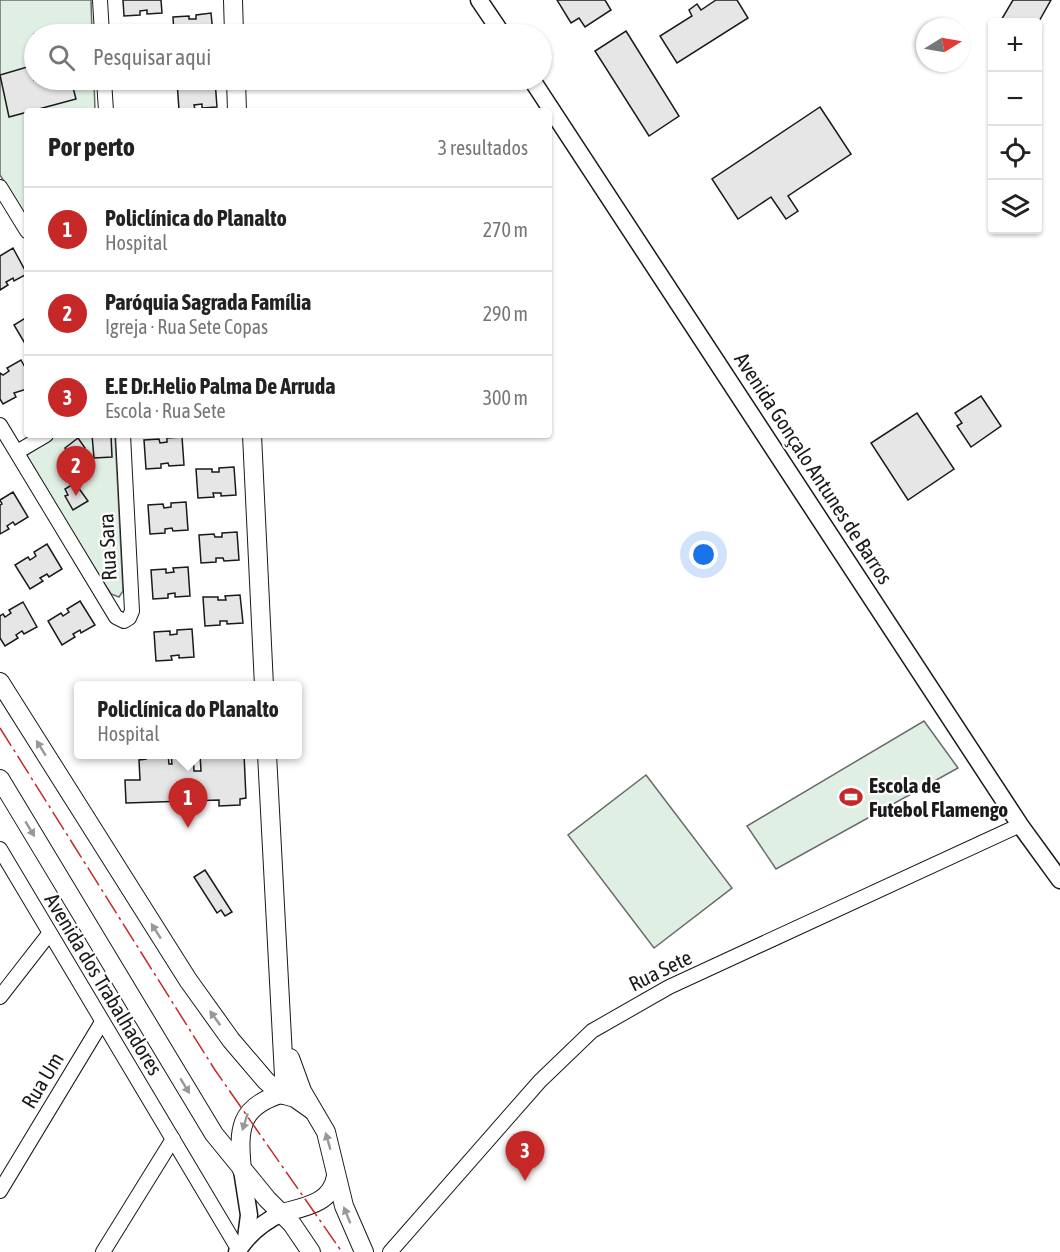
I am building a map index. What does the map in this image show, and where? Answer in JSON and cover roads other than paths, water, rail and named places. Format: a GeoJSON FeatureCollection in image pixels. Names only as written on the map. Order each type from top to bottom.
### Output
{"type":"FeatureCollection","features":[{"type":"Feature","properties":{"kind":"main road"},"geometry":{"type":"LineString","coordinates":[[233,0],[234,24]]}},
{"type":"Feature","properties":{"kind":"main road"},"geometry":{"type":"LineString","coordinates":[[236,90],[237,108]]}},
{"type":"Feature","properties":{"kind":"main road"},"geometry":{"type":"LineString","coordinates":[[252,438],[264,681]]}},
{"type":"Feature","properties":{"kind":"main road"},"geometry":{"type":"LineString","coordinates":[[0,682],[188,980],[253,1068],[283,1094],[312,1110]]}},
{"type":"Feature","properties":{"kind":"main road"},"geometry":{"type":"LineString","coordinates":[[267,759],[283,1094]]}},
{"type":"Feature","properties":{"kind":"main road"},"geometry":{"type":"LineString","coordinates":[[0,779],[214,1134],[242,1170],[282,1213],[311,1252]]}},
{"type":"Feature","properties":{"kind":"main road"},"geometry":{"type":"LineString","coordinates":[[279,1022],[297,1080],[328,1138],[344,1206],[364,1252]]}},
{"type":"Feature","properties":{"kind":"main road"},"geometry":{"type":"LineString","coordinates":[[242,1170],[242,1126],[247,1113],[262,1101],[283,1094]]}},
{"type":"Feature","properties":{"kind":"main road"},"geometry":{"type":"LineString","coordinates":[[282,1213],[322,1200],[331,1192],[336,1176]]}},
{"type":"Feature","properties":{"kind":"street"},"geometry":{"type":"LineString","coordinates":[[100,0],[101,24]]}},
{"type":"Feature","properties":{"kind":"street"},"geometry":{"type":"LineString","coordinates":[[479,0],[495,24]]}},
{"type":"Feature","properties":{"kind":"street"},"geometry":{"type":"LineString","coordinates":[[105,90],[106,108]]}},
{"type":"Feature","properties":{"kind":"street","name":"Avenida Gonçalo Antunes de Barros"},"geometry":{"type":"LineString","coordinates":[[539,90],[550,108]]}},
{"type":"Feature","properties":{"kind":"street","name":"Avenida Gonçalo Antunes de Barros"},"geometry":{"type":"LineString","coordinates":[[552,111],[1020,825],[1060,880]]}},
{"type":"Feature","properties":{"kind":"street"},"geometry":{"type":"LineString","coordinates":[[0,187],[24,226]]}},
{"type":"Feature","properties":{"kind":"street"},"geometry":{"type":"LineString","coordinates":[[0,425],[17,452],[41,438]]}},
{"type":"Feature","properties":{"kind":"street","name":"Rua Sara"},"geometry":{"type":"LineString","coordinates":[[17,452],[116,617],[119,620],[128,620],[132,611],[123,438]]}},
{"type":"Feature","properties":{"kind":"street","name":"Rua Sete"},"geometry":{"type":"LineString","coordinates":[[390,1252],[540,1081],[592,1031],[669,987],[1020,825]]}},
{"type":"Feature","properties":{"kind":"street","name":"Avenida dos Trabalhadores"},"geometry":{"type":"LineString","coordinates":[[0,849],[102,1022],[241,1248]]}},
{"type":"Feature","properties":{"kind":"street"},"geometry":{"type":"LineString","coordinates":[[0,997],[49,934]]}},
{"type":"Feature","properties":{"kind":"street","name":"Rua Um"},"geometry":{"type":"LineString","coordinates":[[0,1191],[102,1022]]}},
{"type":"Feature","properties":{"kind":"street"},"geometry":{"type":"LineString","coordinates":[[103,1252],[173,1139]]}},
{"type":"Feature","properties":{"kind":"street"},"geometry":{"type":"LineString","coordinates":[[241,1248],[249,1215],[242,1170]]}},
{"type":"Feature","properties":{"kind":"street"},"geometry":{"type":"LineString","coordinates":[[241,1248],[265,1222],[282,1213]]}},
{"type":"Feature","properties":{"kind":"place","name":"Paróquia Sagrada Família"},"geometry":{"type":"Point","coordinates":[76,496]}},
{"type":"Feature","properties":{"kind":"place","name":"Escola de Futebol Flamengo"},"geometry":{"type":"Point","coordinates":[851,797]}},
{"type":"Feature","properties":{"kind":"place","name":"Policlínica do Planalto"},"geometry":{"type":"Point","coordinates":[188,828]}},
{"type":"Feature","properties":{"kind":"place","name":"E.E Dr.Helio Palma De Arruda"},"geometry":{"type":"Point","coordinates":[525,1181]}}]}
